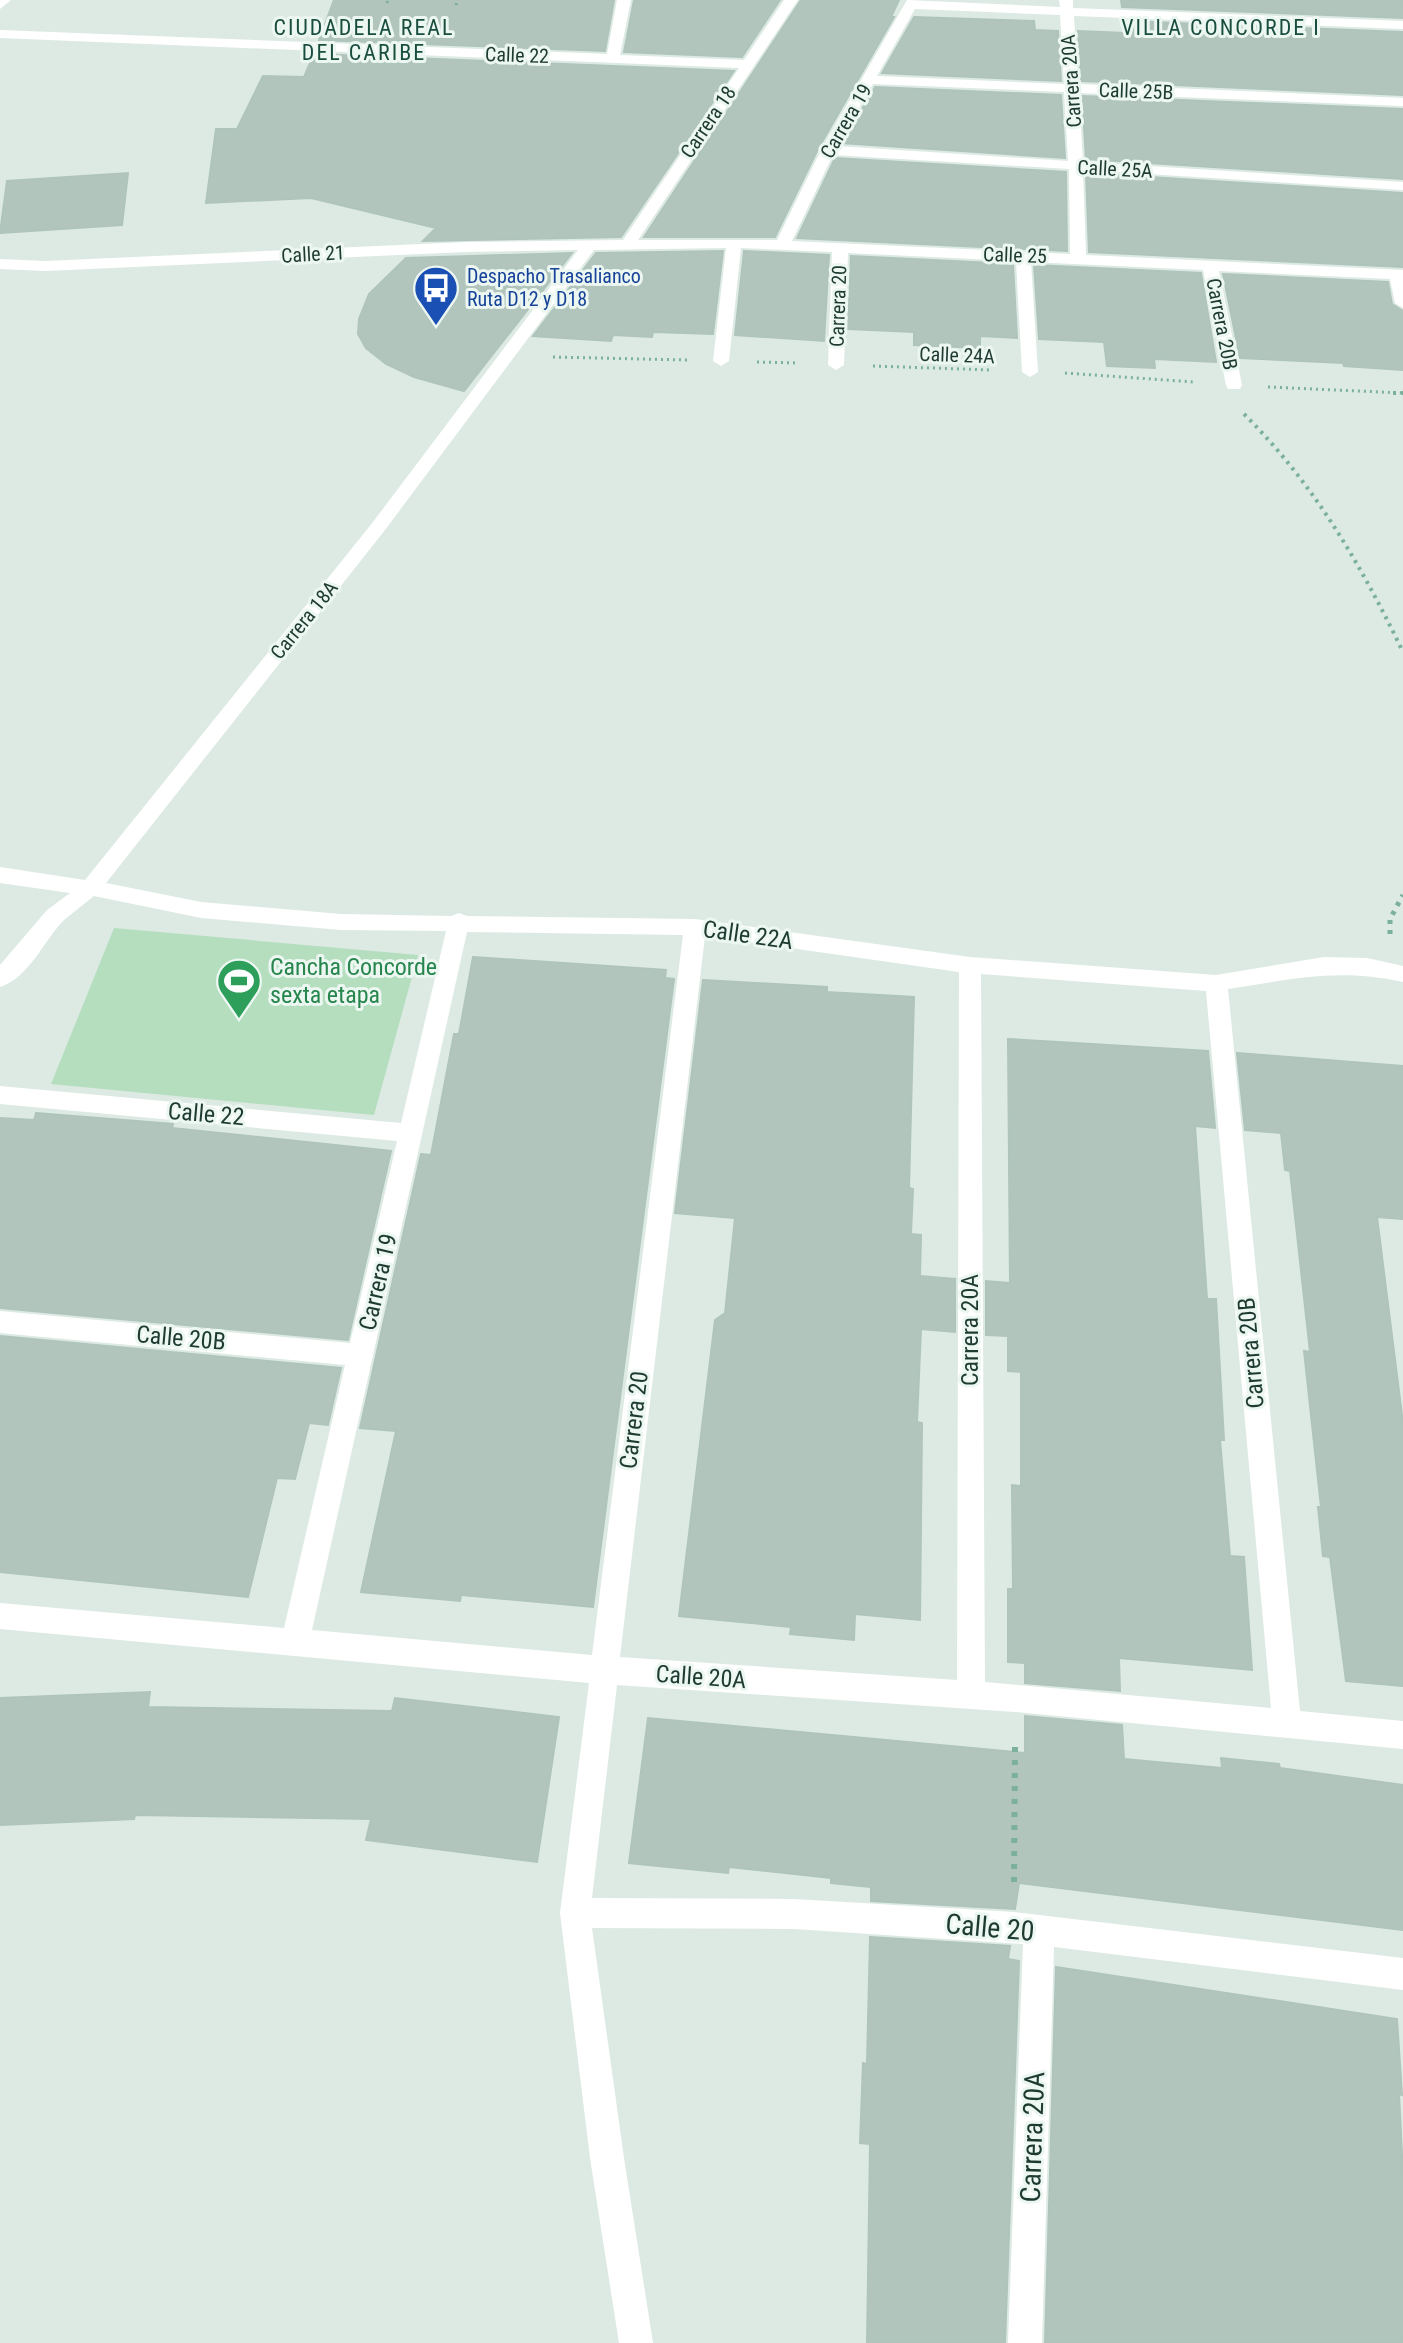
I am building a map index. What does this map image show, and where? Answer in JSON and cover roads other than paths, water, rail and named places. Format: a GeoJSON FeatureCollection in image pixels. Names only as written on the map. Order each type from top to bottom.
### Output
{"type":"FeatureCollection","features":[{"type":"Feature","properties":{"kind":"street"},"geometry":{"type":"LineString","coordinates":[[613,58],[624,0]]}},
{"type":"Feature","properties":{"kind":"street","name":"Carrera 18"},"geometry":{"type":"LineString","coordinates":[[627,245],[791,0]]}},
{"type":"Feature","properties":{"kind":"street"},"geometry":{"type":"LineString","coordinates":[[912,2],[1066,6],[1403,25]]}},
{"type":"Feature","properties":{"kind":"street","name":"Carrera 19"},"geometry":{"type":"LineString","coordinates":[[782,245],[828,150],[912,2]]}},
{"type":"Feature","properties":{"kind":"street","name":"Carrera 20A"},"geometry":{"type":"LineString","coordinates":[[1066,6],[1078,258]]}},
{"type":"Feature","properties":{"kind":"street","name":"Calle 22"},"geometry":{"type":"LineString","coordinates":[[0,34],[747,64]]}},
{"type":"Feature","properties":{"kind":"street","name":"Calle 25B"},"geometry":{"type":"LineString","coordinates":[[869,80],[1403,102]]}},
{"type":"Feature","properties":{"kind":"street","name":"Calle 25A"},"geometry":{"type":"LineString","coordinates":[[828,150],[1403,186]]}},
{"type":"Feature","properties":{"kind":"street"},"geometry":{"type":"LineString","coordinates":[[721,361],[734,243]]}},
{"type":"Feature","properties":{"kind":"street","name":"Calle 25"},"geometry":{"type":"LineString","coordinates":[[627,245],[734,243],[1400,275]]}},
{"type":"Feature","properties":{"kind":"street","name":"Calle 21"},"geometry":{"type":"LineString","coordinates":[[0,264],[45,266],[466,247],[627,245]]}},
{"type":"Feature","properties":{"kind":"street","name":"Carrera 18A"},"geometry":{"type":"LineString","coordinates":[[0,979],[26,953],[55,916],[90,888],[379,526],[589,246]]}},
{"type":"Feature","properties":{"kind":"street","name":"Carrera 20"},"geometry":{"type":"LineString","coordinates":[[836,365],[840,248]]}},
{"type":"Feature","properties":{"kind":"street"},"geometry":{"type":"LineString","coordinates":[[1023,255],[1030,372]]}},
{"type":"Feature","properties":{"kind":"street","name":"Carrera 20B"},"geometry":{"type":"LineString","coordinates":[[1210,264],[1234,385]]}},
{"type":"Feature","properties":{"kind":"street"},"geometry":{"type":"LineString","coordinates":[[1400,275],[1403,303]]}},
{"type":"Feature","properties":{"kind":"street","name":"Calle 22A"},"geometry":{"type":"LineString","coordinates":[[0,875],[90,888],[201,910],[341,922],[459,921],[695,927],[970,965],[1216,983],[1324,965],[1367,966],[1403,974]]}},
{"type":"Feature","properties":{"kind":"street","name":"Carrera 19"},"geometry":{"type":"LineString","coordinates":[[295,1643],[459,921]]}},
{"type":"Feature","properties":{"kind":"street","name":"Carrera 20"},"geometry":{"type":"LineString","coordinates":[[636,2343],[607,2158],[575,1913],[602,1670],[695,927]]}},
{"type":"Feature","properties":{"kind":"street","name":"Carrera 20A"},"geometry":{"type":"LineString","coordinates":[[970,965],[971,1695]]}},
{"type":"Feature","properties":{"kind":"street","name":"Carrera 20B"},"geometry":{"type":"LineString","coordinates":[[1216,983],[1287,1723]]}},
{"type":"Feature","properties":{"kind":"street","name":"Calle 22"},"geometry":{"type":"LineString","coordinates":[[0,1095],[412,1133]]}},
{"type":"Feature","properties":{"kind":"street","name":"Calle 20B"},"geometry":{"type":"LineString","coordinates":[[0,1322],[361,1355]]}},
{"type":"Feature","properties":{"kind":"street","name":"Calle 20A"},"geometry":{"type":"LineString","coordinates":[[0,1616],[602,1670],[1015,1698],[1403,1735]]}},
{"type":"Feature","properties":{"kind":"street","name":"Calle 20"},"geometry":{"type":"LineString","coordinates":[[575,1913],[794,1914],[1027,1929],[1403,1974]]}},
{"type":"Feature","properties":{"kind":"street","name":"Carrera 20A"},"geometry":{"type":"LineString","coordinates":[[1025,2343],[1027,1929]]}},
{"type":"Feature","properties":{"kind":"place","name":"Despacho Trasalianco Ruta D12 y D18"},"geometry":{"type":"Point","coordinates":[436,327]}},
{"type":"Feature","properties":{"kind":"place","name":"Cancha Concorde sexta etapa"},"geometry":{"type":"Point","coordinates":[239,1020]}},
{"type":"Feature","properties":{"kind":"district","name":"VILLA CONCORDE I"},"geometry":{"type":"Point","coordinates":[1221,27]}},
{"type":"Feature","properties":{"kind":"district","name":"CIUDADELA REAL DEL CARIBE"},"geometry":{"type":"Point","coordinates":[364,40]}}]}
